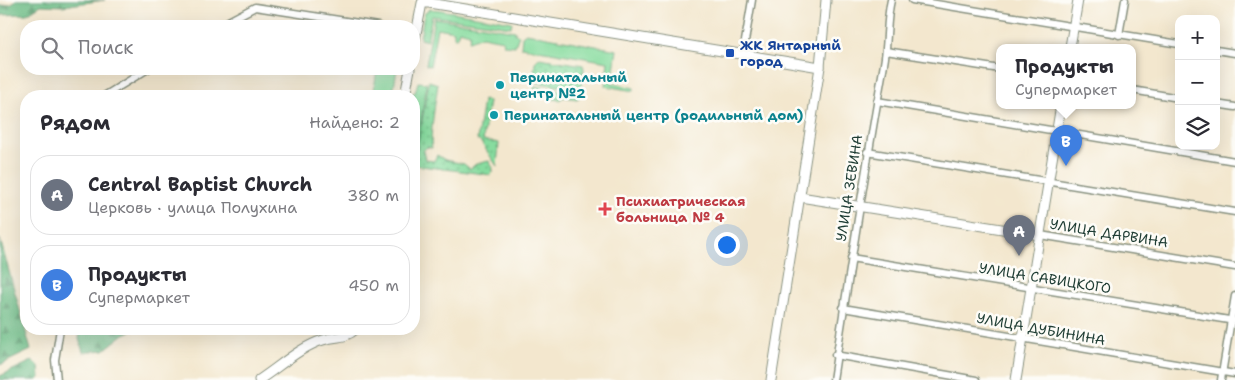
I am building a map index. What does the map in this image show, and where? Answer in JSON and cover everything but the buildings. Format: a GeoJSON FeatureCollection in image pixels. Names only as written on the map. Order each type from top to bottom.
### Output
{"type":"FeatureCollection","features":[{"type":"Feature","properties":{"kind":"street"},"geometry":{"type":"LineString","coordinates":[[743,53],[752,0]]}},
{"type":"Feature","properties":{"kind":"street"},"geometry":{"type":"LineString","coordinates":[[771,380],[820,67],[826,0]]}},
{"type":"Feature","properties":{"kind":"street","name":"УЛИЦА ЗЕВИНА"},"geometry":{"type":"LineString","coordinates":[[833,380],[835,355],[867,152],[886,51],[891,0]]}},
{"type":"Feature","properties":{"kind":"street"},"geometry":{"type":"LineString","coordinates":[[912,0],[1175,43]]}},
{"type":"Feature","properties":{"kind":"street"},"geometry":{"type":"LineString","coordinates":[[1071,44],[1078,0]]}},
{"type":"Feature","properties":{"kind":"street"},"geometry":{"type":"LineString","coordinates":[[1119,35],[1125,0]]}},
{"type":"Feature","properties":{"kind":"street"},"geometry":{"type":"LineString","coordinates":[[418,20],[422,3],[434,3],[820,67]]}},
{"type":"Feature","properties":{"kind":"street"},"geometry":{"type":"LineString","coordinates":[[230,20],[255,7],[339,20]]}},
{"type":"Feature","properties":{"kind":"street"},"geometry":{"type":"LineString","coordinates":[[886,51],[996,68]]}},
{"type":"Feature","properties":{"kind":"street"},"geometry":{"type":"LineString","coordinates":[[1220,51],[1235,53]]}},
{"type":"Feature","properties":{"kind":"street"},"geometry":{"type":"LineString","coordinates":[[114,90],[138,75]]}},
{"type":"Feature","properties":{"kind":"street"},"geometry":{"type":"LineString","coordinates":[[406,90],[409,75]]}},
{"type":"Feature","properties":{"kind":"street"},"geometry":{"type":"LineString","coordinates":[[1136,91],[1175,97]]}},
{"type":"Feature","properties":{"kind":"street"},"geometry":{"type":"LineString","coordinates":[[878,101],[1235,161]]}},
{"type":"Feature","properties":{"kind":"street"},"geometry":{"type":"LineString","coordinates":[[1220,105],[1235,107]]}},
{"type":"Feature","properties":{"kind":"street"},"geometry":{"type":"LineString","coordinates":[[1016,380],[1060,109]]}},
{"type":"Feature","properties":{"kind":"street"},"geometry":{"type":"LineString","coordinates":[[867,152],[1235,212]]}},
{"type":"Feature","properties":{"kind":"street","name":"УЛИЦА ДАРВИНА"},"geometry":{"type":"LineString","coordinates":[[800,197],[1235,267]]}},
{"type":"Feature","properties":{"kind":"street","name":"УЛИЦА САВИЦКОГО"},"geometry":{"type":"LineString","coordinates":[[851,258],[1233,321]]}},
{"type":"Feature","properties":{"kind":"street"},"geometry":{"type":"LineString","coordinates":[[1221,380],[1233,321],[1235,296]]}},
{"type":"Feature","properties":{"kind":"street","name":"УЛИЦА ДУБИНИНА"},"geometry":{"type":"LineString","coordinates":[[843,308],[1235,374]]}},
{"type":"Feature","properties":{"kind":"street"},"geometry":{"type":"LineString","coordinates":[[58,380],[55,360],[59,335]]}},
{"type":"Feature","properties":{"kind":"street"},"geometry":{"type":"LineString","coordinates":[[259,380],[317,342],[344,338],[348,335]]}},
{"type":"Feature","properties":{"kind":"street"},"geometry":{"type":"LineString","coordinates":[[835,355],[976,380]]}},
{"type":"Feature","properties":{"kind":"green space"},"geometry":{"type":"Polygon","coordinates":[[[16,0],[105,0],[63,6],[41,5],[27,14],[2,15],[0,19],[0,6],[12,4],[16,0]]]}},
{"type":"Feature","properties":{"kind":"green space"},"geometry":{"type":"Polygon","coordinates":[[[430,9],[512,22],[511,27],[432,16],[427,41],[420,39],[424,14],[430,9]]]}},
{"type":"Feature","properties":{"kind":"green space"},"geometry":{"type":"Polygon","coordinates":[[[434,18],[515,31],[515,34],[519,35],[515,46],[504,45],[503,40],[482,36],[469,41],[470,33],[459,30],[457,37],[454,37],[454,31],[437,28],[430,66],[426,65],[434,18]]]}},
{"type":"Feature","properties":{"kind":"green space"},"geometry":{"type":"Polygon","coordinates":[[[526,33],[617,50],[612,83],[634,88],[634,91],[605,86],[608,62],[521,47],[522,36],[526,33]]]}},
{"type":"Feature","properties":{"kind":"green space"},"geometry":{"type":"Polygon","coordinates":[[[539,58],[583,65],[580,90],[533,82],[535,62],[539,58]]]}},
{"type":"Feature","properties":{"kind":"green space"},"geometry":{"type":"Polygon","coordinates":[[[376,75],[396,75],[393,90],[374,90],[376,75]]]}},
{"type":"Feature","properties":{"kind":"green space"},"geometry":{"type":"Polygon","coordinates":[[[429,81],[438,84],[432,127],[432,148],[427,147],[423,151],[425,160],[434,161],[437,155],[445,160],[464,164],[470,169],[476,164],[489,161],[493,168],[491,175],[420,166],[420,131],[429,81]]]}},
{"type":"Feature","properties":{"kind":"green space"},"geometry":{"type":"Polygon","coordinates":[[[418,82],[427,83],[420,126],[420,90],[416,90],[418,82]]]}},
{"type":"Feature","properties":{"kind":"green space"},"geometry":{"type":"Polygon","coordinates":[[[535,86],[581,94],[581,96],[577,99],[564,97],[559,100],[536,96],[533,93],[535,86]]]}},
{"type":"Feature","properties":{"kind":"green space"},"geometry":{"type":"Polygon","coordinates":[[[483,100],[489,101],[483,140],[499,143],[497,166],[480,141],[477,140],[483,100]]]}},
{"type":"Feature","properties":{"kind":"green space"},"geometry":{"type":"Polygon","coordinates":[[[0,239],[20,311],[20,335],[27,335],[31,350],[0,365],[0,239]]]}},
{"type":"Feature","properties":{"kind":"green space"},"geometry":{"type":"Polygon","coordinates":[[[79,335],[123,335],[104,350],[83,352],[79,335]]]}},
{"type":"Feature","properties":{"kind":"green space"},"geometry":{"type":"Polygon","coordinates":[[[32,361],[39,366],[40,378],[38,380],[0,380],[0,376],[32,361]]]}},
{"type":"Feature","properties":{"kind":"place","name":"ЖК Янтарный город"},"geometry":{"type":"Point","coordinates":[730,53]}},
{"type":"Feature","properties":{"kind":"place","name":"Перинатальный центр №2"},"geometry":{"type":"Point","coordinates":[500,85]}},
{"type":"Feature","properties":{"kind":"place","name":"Перинатальный центр (родильный дом)"},"geometry":{"type":"Point","coordinates":[494,115]}},
{"type":"Feature","properties":{"kind":"place","name":"Продукты"},"geometry":{"type":"Point","coordinates":[1066,166]}},
{"type":"Feature","properties":{"kind":"place","name":"Психиатрическая больница № 4"},"geometry":{"type":"Point","coordinates":[605,209]}},
{"type":"Feature","properties":{"kind":"place","name":"Central Baptist Church"},"geometry":{"type":"Point","coordinates":[1019,256]}}]}
